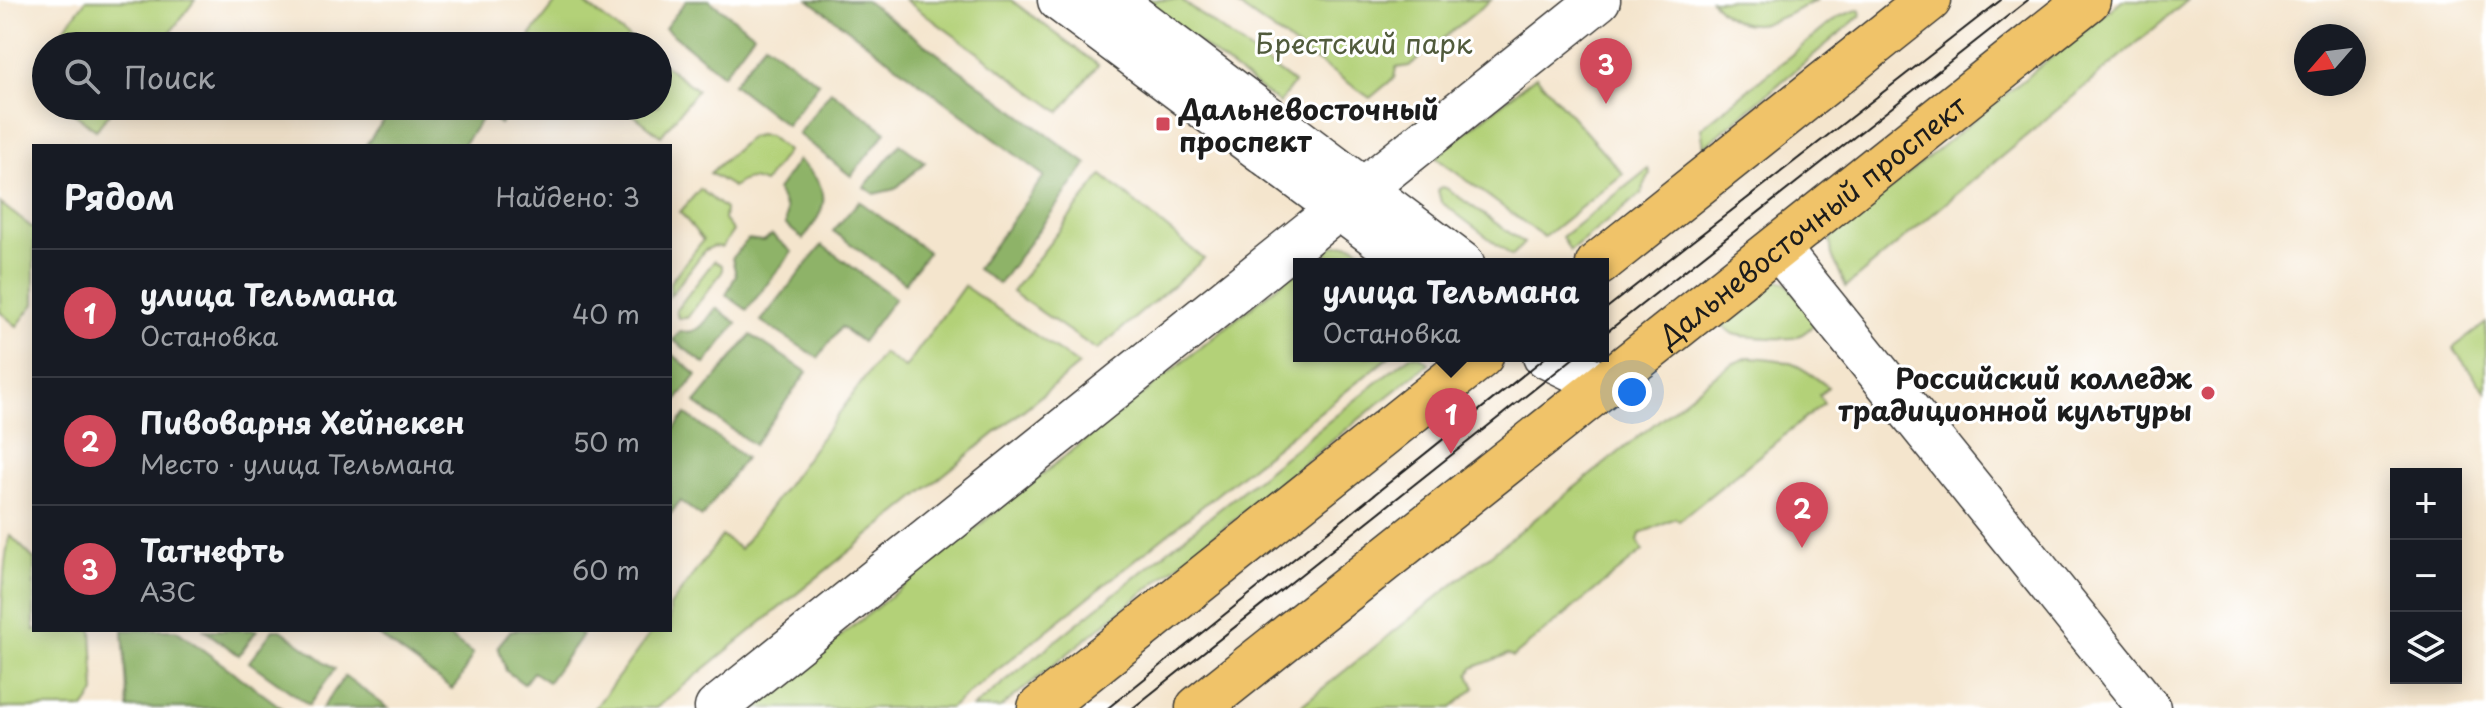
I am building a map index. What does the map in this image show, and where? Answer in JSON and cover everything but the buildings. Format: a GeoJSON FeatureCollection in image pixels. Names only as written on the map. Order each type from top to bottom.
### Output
{"type":"FeatureCollection","features":[{"type":"Feature","properties":{"kind":"main road"},"geometry":{"type":"LineString","coordinates":[[1606,258],[1929,0]]}},
{"type":"Feature","properties":{"kind":"main road","name":"Дальневосточный проспект"},"geometry":{"type":"LineString","coordinates":[[1609,357],[1778,248],[2088,0]]}},
{"type":"Feature","properties":{"kind":"main road"},"geometry":{"type":"LineString","coordinates":[[1040,708],[1473,362]]}},
{"type":"Feature","properties":{"kind":"main road","name":"Дальневосточный проспект"},"geometry":{"type":"LineString","coordinates":[[1198,708],[1589,370]]}},
{"type":"Feature","properties":{"kind":"street"},"geometry":{"type":"LineString","coordinates":[[1059,0],[1351,198],[1453,258]]}},
{"type":"Feature","properties":{"kind":"street"},"geometry":{"type":"LineString","coordinates":[[1113,0],[1351,198],[1407,258]]}},
{"type":"Feature","properties":{"kind":"street"},"geometry":{"type":"LineString","coordinates":[[716,708],[1599,0]]}},
{"type":"Feature","properties":{"kind":"street"},"geometry":{"type":"LineString","coordinates":[[1778,248],[2149,708]]}},
{"type":"Feature","properties":{"kind":"street"},"geometry":{"type":"LineString","coordinates":[[1563,362],[1589,370]]}},
{"type":"Feature","properties":{"kind":"green space"},"geometry":{"type":"Polygon","coordinates":[[[86,0],[195,0],[171,32],[62,32],[86,0]]]}},
{"type":"Feature","properties":{"kind":"green space"},"geometry":{"type":"Polygon","coordinates":[[[558,0],[580,0],[622,32],[533,32],[558,0]]]}},
{"type":"Feature","properties":{"kind":"green space"},"geometry":{"type":"Polygon","coordinates":[[[687,0],[709,0],[754,34],[723,75],[665,28],[687,0]]]}},
{"type":"Feature","properties":{"kind":"green space"},"geometry":{"type":"Polygon","coordinates":[[[809,0],[865,0],[1087,164],[999,284],[977,269],[1044,176],[809,0]]]}},
{"type":"Feature","properties":{"kind":"green space"},"geometry":{"type":"Polygon","coordinates":[[[905,0],[1011,0],[1098,65],[1060,112],[905,0]]]}},
{"type":"Feature","properties":{"kind":"green space"},"geometry":{"type":"Polygon","coordinates":[[[1148,0],[1181,0],[1294,83],[1279,103],[1146,3],[1148,0]]]}},
{"type":"Feature","properties":{"kind":"green space","name":"Брестский парк"},"geometry":{"type":"Polygon","coordinates":[[[1230,0],[1491,0],[1409,66],[1396,68],[1394,78],[1370,98],[1230,0]]]}},
{"type":"Feature","properties":{"kind":"green space"},"geometry":{"type":"Polygon","coordinates":[[[1711,0],[1817,0],[1775,20],[1749,24],[1724,13],[1711,0]]]}},
{"type":"Feature","properties":{"kind":"green space"},"geometry":{"type":"Polygon","coordinates":[[[2122,0],[2188,0],[1846,287],[1832,255],[1830,239],[1836,232],[2122,0]]]}},
{"type":"Feature","properties":{"kind":"green space"},"geometry":{"type":"Polygon","coordinates":[[[1860,9],[1861,15],[1704,147],[1701,128],[1838,17],[1860,9]]]}},
{"type":"Feature","properties":{"kind":"green space"},"geometry":{"type":"Polygon","coordinates":[[[765,43],[819,83],[786,125],[733,84],[765,43]]]}},
{"type":"Feature","properties":{"kind":"green space"},"geometry":{"type":"Polygon","coordinates":[[[672,71],[697,90],[661,136],[640,120],[672,120],[672,71]]]}},
{"type":"Feature","properties":{"kind":"green space"},"geometry":{"type":"Polygon","coordinates":[[[1536,76],[1623,174],[1544,237],[1435,157],[1536,76]]]}},
{"type":"Feature","properties":{"kind":"green space"},"geometry":{"type":"Polygon","coordinates":[[[831,91],[886,132],[851,176],[798,134],[831,91]]]}},
{"type":"Feature","properties":{"kind":"green space"},"geometry":{"type":"Polygon","coordinates":[[[83,120],[104,120],[96,130],[83,120]]]}},
{"type":"Feature","properties":{"kind":"green space"},"geometry":{"type":"Polygon","coordinates":[[[384,120],[481,120],[463,144],[366,144],[384,120]]]}},
{"type":"Feature","properties":{"kind":"green space"},"geometry":{"type":"Polygon","coordinates":[[[769,136],[787,151],[764,183],[748,179],[733,187],[710,173],[750,137],[769,136]]]}},
{"type":"Feature","properties":{"kind":"green space"},"geometry":{"type":"Polygon","coordinates":[[[900,144],[925,162],[895,189],[874,194],[864,187],[900,144]]]}},
{"type":"Feature","properties":{"kind":"green space"},"geometry":{"type":"Polygon","coordinates":[[[798,160],[817,180],[823,198],[818,217],[803,239],[786,225],[786,209],[777,190],[798,160]]]}},
{"type":"Feature","properties":{"kind":"green space"},"geometry":{"type":"Polygon","coordinates":[[[1648,169],[1650,173],[1641,194],[1570,251],[1562,237],[1648,169]]]}},
{"type":"Feature","properties":{"kind":"green space"},"geometry":{"type":"Polygon","coordinates":[[[1102,175],[1204,259],[1097,350],[1012,292],[1102,175]]]}},
{"type":"Feature","properties":{"kind":"green space"},"geometry":{"type":"Polygon","coordinates":[[[1441,187],[1524,243],[1512,256],[1441,202],[1438,190],[1441,187]]]}},
{"type":"Feature","properties":{"kind":"green space"},"geometry":{"type":"Polygon","coordinates":[[[700,189],[725,209],[724,220],[733,231],[722,247],[705,250],[672,293],[672,279],[703,240],[680,212],[700,189]]]}},
{"type":"Feature","properties":{"kind":"green space"},"geometry":{"type":"Polygon","coordinates":[[[859,201],[928,252],[905,283],[833,231],[859,201]]]}},
{"type":"Feature","properties":{"kind":"green space"},"geometry":{"type":"Polygon","coordinates":[[[0,203],[32,227],[32,307],[17,326],[0,312],[0,203]]]}},
{"type":"Feature","properties":{"kind":"green space"},"geometry":{"type":"Polygon","coordinates":[[[772,235],[792,252],[747,310],[726,295],[736,275],[732,258],[748,239],[763,241],[772,235]]]}},
{"type":"Feature","properties":{"kind":"green space"},"geometry":{"type":"Polygon","coordinates":[[[822,245],[895,298],[862,342],[841,327],[818,358],[761,321],[822,245]]]}},
{"type":"Feature","properties":{"kind":"green space"},"geometry":{"type":"Polygon","coordinates":[[[1333,246],[1355,246],[1371,258],[1332,258],[1324,252],[1333,246]]]}},
{"type":"Feature","properties":{"kind":"green space"},"geometry":{"type":"Polygon","coordinates":[[[714,261],[722,265],[722,272],[687,318],[678,318],[676,310],[714,261]]]}},
{"type":"Feature","properties":{"kind":"green space"},"geometry":{"type":"Polygon","coordinates":[[[1293,273],[1293,362],[1382,362],[950,708],[751,708],[1293,273]]]}},
{"type":"Feature","properties":{"kind":"green space"},"geometry":{"type":"Polygon","coordinates":[[[1774,278],[1786,283],[1818,321],[1808,330],[1793,338],[1746,336],[1733,334],[1719,321],[1774,278]]]}},
{"type":"Feature","properties":{"kind":"green space"},"geometry":{"type":"Polygon","coordinates":[[[964,286],[1079,365],[656,708],[595,708],[652,632],[672,632],[672,603],[722,536],[740,549],[883,353],[905,368],[964,286]]]}},
{"type":"Feature","properties":{"kind":"green space"},"geometry":{"type":"Polygon","coordinates":[[[716,308],[737,323],[705,364],[673,340],[680,331],[697,329],[716,308]]]}},
{"type":"Feature","properties":{"kind":"green space"},"geometry":{"type":"Polygon","coordinates":[[[2486,323],[2486,392],[2453,348],[2486,323]]]}},
{"type":"Feature","properties":{"kind":"green space"},"geometry":{"type":"Polygon","coordinates":[[[751,335],[807,372],[754,445],[695,403],[751,335]]]}},
{"type":"Feature","properties":{"kind":"green space"},"geometry":{"type":"Polygon","coordinates":[[[672,354],[697,375],[672,406],[672,354]]]}},
{"type":"Feature","properties":{"kind":"green space"},"geometry":{"type":"Polygon","coordinates":[[[1749,357],[1784,361],[1809,372],[1828,387],[1819,395],[1824,403],[1679,521],[1675,518],[1640,534],[1638,541],[1643,551],[1513,657],[1508,654],[1472,668],[1469,675],[1475,688],[1451,708],[1298,708],[1712,378],[1749,357]]]}},
{"type":"Feature","properties":{"kind":"green space"},"geometry":{"type":"Polygon","coordinates":[[[1403,362],[1429,363],[1000,708],[972,708],[1403,362]]]}},
{"type":"Feature","properties":{"kind":"green space"},"geometry":{"type":"Polygon","coordinates":[[[686,414],[745,458],[702,517],[680,501],[672,512],[672,432],[686,414]]]}},
{"type":"Feature","properties":{"kind":"green space"},"geometry":{"type":"Polygon","coordinates":[[[10,535],[32,557],[32,632],[92,632],[95,693],[84,708],[0,708],[2,594],[10,535]]]}},
{"type":"Feature","properties":{"kind":"green space"},"geometry":{"type":"Polygon","coordinates":[[[123,632],[179,632],[282,708],[128,708],[123,632]]]}},
{"type":"Feature","properties":{"kind":"green space"},"geometry":{"type":"Polygon","coordinates":[[[207,632],[256,632],[239,655],[207,632]]]}},
{"type":"Feature","properties":{"kind":"green space"},"geometry":{"type":"Polygon","coordinates":[[[272,632],[284,632],[335,669],[309,705],[249,662],[272,632]]]}},
{"type":"Feature","properties":{"kind":"green space"},"geometry":{"type":"Polygon","coordinates":[[[374,632],[443,632],[473,654],[452,689],[374,632]]]}},
{"type":"Feature","properties":{"kind":"green space"},"geometry":{"type":"Polygon","coordinates":[[[509,632],[577,632],[582,635],[548,682],[533,672],[524,684],[506,671],[498,646],[509,632]]]}},
{"type":"Feature","properties":{"kind":"green space"},"geometry":{"type":"Polygon","coordinates":[[[345,676],[388,708],[322,708],[345,676]]]}},
{"type":"Feature","properties":{"kind":"tram line"},"geometry":{"type":"LineString","coordinates":[[1609,306],[2001,0]]}},
{"type":"Feature","properties":{"kind":"tram line"},"geometry":{"type":"LineString","coordinates":[[1609,330],[2028,0]]}},
{"type":"Feature","properties":{"kind":"tram line"},"geometry":{"type":"LineString","coordinates":[[1108,708],[1540,362]]}},
{"type":"Feature","properties":{"kind":"tram line"},"geometry":{"type":"LineString","coordinates":[[1133,708],[1568,362]]}},
{"type":"Feature","properties":{"kind":"place","name":"Татнефть"},"geometry":{"type":"Point","coordinates":[1606,104]}},
{"type":"Feature","properties":{"kind":"place","name":"Дальневосточный проспект"},"geometry":{"type":"Point","coordinates":[1163,124]}},
{"type":"Feature","properties":{"kind":"place","name":"Российский колледж традиционной культуры"},"geometry":{"type":"Point","coordinates":[2208,393]}},
{"type":"Feature","properties":{"kind":"place","name":"улица Тельмана"},"geometry":{"type":"Point","coordinates":[1451,454]}},
{"type":"Feature","properties":{"kind":"place","name":"Пивоварня Хейнекен"},"geometry":{"type":"Point","coordinates":[1802,548]}}]}
